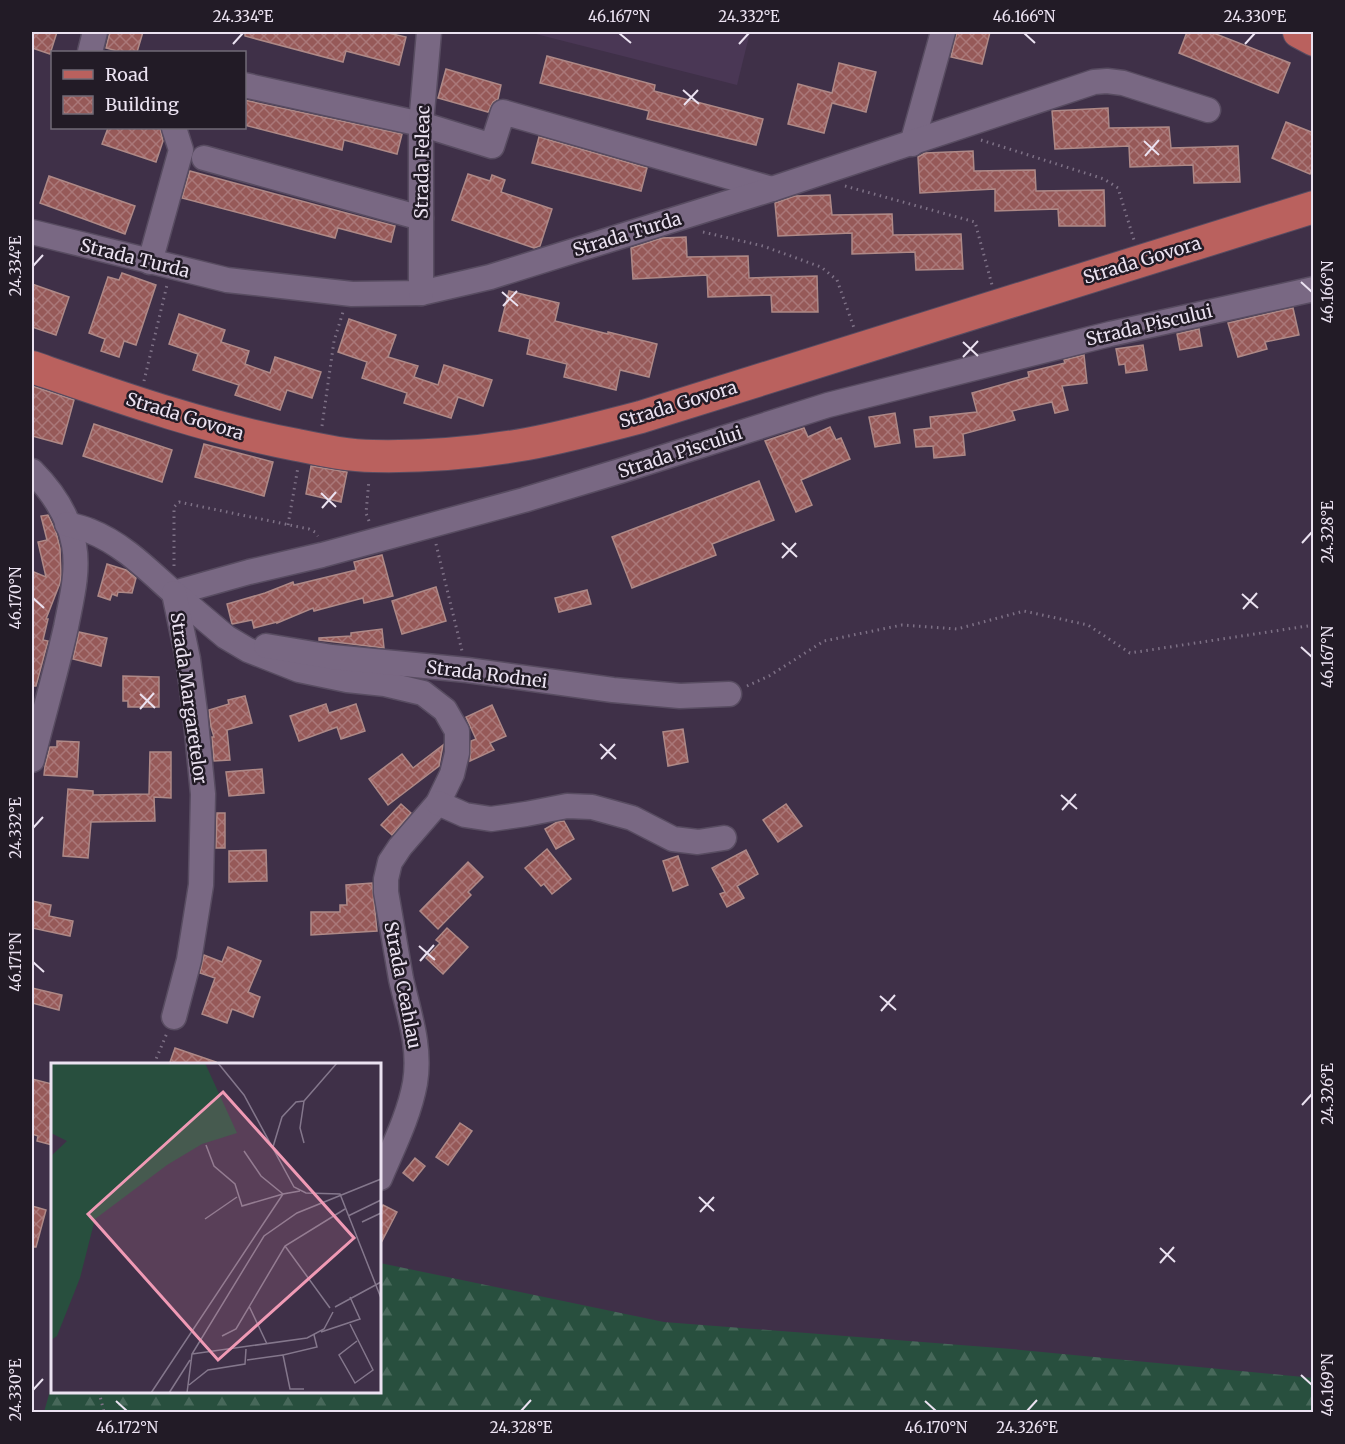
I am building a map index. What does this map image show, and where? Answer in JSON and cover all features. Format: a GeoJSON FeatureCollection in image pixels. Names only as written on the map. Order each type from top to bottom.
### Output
{"type":"FeatureCollection","features":[{"type":"Feature","properties":{"kind":"main road"},"geometry":{"type":"LineString","coordinates":[[1299,32],[1314,40]]}},
{"type":"Feature","properties":{"kind":"main road","name":"Strada Govora"},"geometry":{"type":"LineString","coordinates":[[32,367],[191,420],[310,448],[371,456],[435,455],[482,451],[573,435],[641,417],[1141,261],[1311,205]]}},
{"type":"Feature","properties":{"kind":"street"},"geometry":{"type":"LineString","coordinates":[[90,51],[95,32]]}},
{"type":"Feature","properties":{"kind":"street","name":"Strada Feleac"},"geometry":{"type":"LineString","coordinates":[[420,292],[421,124],[428,32]]}},
{"type":"Feature","properties":{"kind":"street"},"geometry":{"type":"LineString","coordinates":[[912,144],[943,32]]}},
{"type":"Feature","properties":{"kind":"street","name":"Strada Turda"},"geometry":{"type":"LineString","coordinates":[[32,232],[227,280],[352,294],[420,292],[490,277],[912,144],[1094,82],[1123,83],[1208,110]]}},
{"type":"Feature","properties":{"kind":"street"},"geometry":{"type":"LineString","coordinates":[[246,85],[421,124],[492,146],[502,112],[772,189]]}},
{"type":"Feature","properties":{"kind":"street"},"geometry":{"type":"LineString","coordinates":[[160,264],[181,150],[174,129]]}},
{"type":"Feature","properties":{"kind":"street"},"geometry":{"type":"LineString","coordinates":[[204,158],[421,218]]}},
{"type":"Feature","properties":{"kind":"street","name":"Strada Piscului"},"geometry":{"type":"LineString","coordinates":[[174,593],[322,555],[620,471],[828,405],[1110,334],[1314,289]]}},
{"type":"Feature","properties":{"kind":"street"},"geometry":{"type":"LineString","coordinates":[[32,471],[44,482],[58,502],[74,545],[76,571],[61,647],[32,760]]}},
{"type":"Feature","properties":{"kind":"street"},"geometry":{"type":"LineString","coordinates":[[67,524],[91,531],[116,545],[136,559],[174,593]]}},
{"type":"Feature","properties":{"kind":"street","name":"Strada Ceahlau"},"geometry":{"type":"LineString","coordinates":[[174,593],[226,637],[248,650],[299,670],[347,680],[385,684],[423,693],[445,710],[457,730],[457,753],[452,774],[438,803],[390,862],[386,879],[386,892],[402,979],[416,1038],[417,1056],[415,1082],[409,1107],[381,1176]]}},
{"type":"Feature","properties":{"kind":"street","name":"Strada Margaretelor"},"geometry":{"type":"LineString","coordinates":[[174,593],[188,659],[203,794],[201,885],[189,960],[174,1017]]}},
{"type":"Feature","properties":{"kind":"street","name":"Strada Rodnei"},"geometry":{"type":"LineString","coordinates":[[248,650],[261,645],[332,657],[467,670],[613,690],[680,696],[729,694]]}},
{"type":"Feature","properties":{"kind":"street"},"geometry":{"type":"LineString","coordinates":[[438,803],[465,815],[491,819],[567,806],[592,807],[632,818],[673,839],[698,843],[724,838]]}},
{"type":"Feature","properties":{"kind":"path"},"geometry":{"type":"LineString","coordinates":[[951,130],[1104,179],[1118,188],[1141,261]]}},
{"type":"Feature","properties":{"kind":"path"},"geometry":{"type":"LineString","coordinates":[[844,185],[975,222],[998,305]]}},
{"type":"Feature","properties":{"kind":"path"},"geometry":{"type":"LineString","coordinates":[[671,220],[680,226],[763,246],[820,267],[837,280],[862,348]]}},
{"type":"Feature","properties":{"kind":"path"},"geometry":{"type":"LineString","coordinates":[[139,403],[160,264]]}},
{"type":"Feature","properties":{"kind":"path"},"geometry":{"type":"LineString","coordinates":[[288,525],[326,401],[334,341],[343,312],[352,294]]}},
{"type":"Feature","properties":{"kind":"path"},"geometry":{"type":"LineString","coordinates":[[371,456],[366,513],[374,540]]}},
{"type":"Feature","properties":{"kind":"path"},"geometry":{"type":"LineString","coordinates":[[174,593],[174,507],[179,502],[309,529],[319,537],[322,555]]}},
{"type":"Feature","properties":{"kind":"path"},"geometry":{"type":"LineString","coordinates":[[431,525],[467,670]]}},
{"type":"Feature","properties":{"kind":"path"},"geometry":{"type":"LineString","coordinates":[[729,694],[769,676],[824,641],[902,625],[957,629],[1024,610],[1088,625],[1130,653],[1314,626]]}},
{"type":"Feature","properties":{"kind":"path"},"geometry":{"type":"LineString","coordinates":[[155,1063],[174,1017]]}},
{"type":"Feature","properties":{"kind":"path"},"geometry":{"type":"LineString","coordinates":[[99,1393],[104,1413]]}},
{"type":"Feature","properties":{"kind":"shaded area"},"geometry":{"type":"Polygon","coordinates":[[[528,32],[750,32],[737,85],[528,32]]]}},
{"type":"Feature","properties":{"kind":"green space"},"geometry":{"type":"Polygon","coordinates":[[[381,1263],[664,1322],[1012,1349],[1313,1378],[1313,1412],[44,1412],[51,1388],[51,1393],[381,1393],[381,1263]]]}},
{"type":"Feature","properties":{"kind":"building"},"geometry":{"type":"Polygon","coordinates":[[[32,32],[57,32],[50,54],[32,48],[32,32]]]}},
{"type":"Feature","properties":{"kind":"building"},"geometry":{"type":"Polygon","coordinates":[[[110,32],[143,32],[137,51],[117,51],[106,48],[110,32]]]}},
{"type":"Feature","properties":{"kind":"building"},"geometry":{"type":"Polygon","coordinates":[[[245,32],[384,32],[406,37],[399,65],[346,51],[343,62],[245,36],[245,32]]]}},
{"type":"Feature","properties":{"kind":"building"},"geometry":{"type":"Polygon","coordinates":[[[957,32],[990,32],[982,64],[951,57],[957,32]]]}},
{"type":"Feature","properties":{"kind":"building"},"geometry":{"type":"Polygon","coordinates":[[[1187,32],[1211,32],[1290,63],[1278,93],[1179,53],[1187,32]]]}},
{"type":"Feature","properties":{"kind":"building"},"geometry":{"type":"Polygon","coordinates":[[[547,56],[655,85],[654,91],[763,119],[756,145],[647,119],[649,111],[540,83],[547,56]]]}},
{"type":"Feature","properties":{"kind":"building"},"geometry":{"type":"Polygon","coordinates":[[[839,63],[876,72],[866,112],[832,103],[824,133],[788,124],[798,84],[832,93],[839,63]]]}},
{"type":"Feature","properties":{"kind":"building"},"geometry":{"type":"Polygon","coordinates":[[[446,69],[501,85],[498,99],[493,102],[488,112],[438,98],[446,69]]]}},
{"type":"Feature","properties":{"kind":"building"},"geometry":{"type":"Polygon","coordinates":[[[246,100],[402,134],[397,154],[344,140],[342,150],[246,126],[246,100]]]}},
{"type":"Feature","properties":{"kind":"building"},"geometry":{"type":"Polygon","coordinates":[[[1108,108],[1109,128],[1169,127],[1171,148],[1238,146],[1240,182],[1194,183],[1193,165],[1130,167],[1129,146],[1055,149],[1052,111],[1108,108]]]}},
{"type":"Feature","properties":{"kind":"building"},"geometry":{"type":"Polygon","coordinates":[[[1286,122],[1314,133],[1314,164],[1310,174],[1272,158],[1286,122]]]}},
{"type":"Feature","properties":{"kind":"building"},"geometry":{"type":"Polygon","coordinates":[[[108,129],[160,129],[163,141],[156,162],[102,144],[108,129]]]}},
{"type":"Feature","properties":{"kind":"building"},"geometry":{"type":"Polygon","coordinates":[[[539,137],[647,168],[641,191],[532,163],[539,137]]]}},
{"type":"Feature","properties":{"kind":"building"},"geometry":{"type":"Polygon","coordinates":[[[973,151],[974,171],[1035,170],[1036,191],[1104,190],[1105,226],[1059,226],[1058,209],[995,211],[995,189],[920,193],[918,157],[925,153],[973,151]]]}},
{"type":"Feature","properties":{"kind":"building"},"geometry":{"type":"Polygon","coordinates":[[[190,171],[395,226],[391,242],[338,228],[335,238],[182,198],[190,171]]]}},
{"type":"Feature","properties":{"kind":"building"},"geometry":{"type":"Polygon","coordinates":[[[468,174],[490,181],[492,175],[505,180],[501,192],[552,209],[540,246],[534,248],[452,220],[468,174]]]}},
{"type":"Feature","properties":{"kind":"building"},"geometry":{"type":"Polygon","coordinates":[[[49,176],[135,206],[125,234],[40,203],[49,176]]]}},
{"type":"Feature","properties":{"kind":"building"},"geometry":{"type":"Polygon","coordinates":[[[830,195],[832,215],[892,214],[893,235],[961,234],[963,269],[916,270],[915,252],[852,254],[852,233],[778,236],[775,203],[795,196],[830,195]]]}},
{"type":"Feature","properties":{"kind":"building"},"geometry":{"type":"Polygon","coordinates":[[[686,237],[687,257],[748,256],[749,278],[817,276],[818,312],[772,312],[771,295],[708,297],[707,275],[633,279],[631,248],[662,238],[686,237]]]}},
{"type":"Feature","properties":{"kind":"building"},"geometry":{"type":"Polygon","coordinates":[[[122,273],[156,285],[136,345],[124,341],[119,357],[101,351],[105,339],[89,333],[108,277],[119,280],[122,273]]]}},
{"type":"Feature","properties":{"kind":"building"},"geometry":{"type":"Polygon","coordinates":[[[32,284],[69,297],[56,335],[32,327],[32,284]]]}},
{"type":"Feature","properties":{"kind":"building"},"geometry":{"type":"Polygon","coordinates":[[[509,291],[559,303],[555,321],[657,344],[649,377],[620,370],[616,390],[564,377],[567,364],[527,354],[530,339],[499,331],[509,291]]]}},
{"type":"Feature","properties":{"kind":"building"},"geometry":{"type":"Polygon","coordinates":[[[1293,308],[1299,335],[1265,342],[1267,349],[1238,357],[1228,323],[1293,308]]]}},
{"type":"Feature","properties":{"kind":"building"},"geometry":{"type":"Polygon","coordinates":[[[179,314],[225,330],[221,342],[249,351],[245,364],[270,373],[275,357],[321,372],[312,398],[287,390],[280,410],[235,395],[239,385],[193,370],[198,354],[169,344],[179,314]]]}},
{"type":"Feature","properties":{"kind":"building"},"geometry":{"type":"Polygon","coordinates":[[[349,319],[396,335],[388,357],[418,366],[414,377],[438,385],[444,365],[492,380],[483,406],[458,397],[451,418],[404,403],[407,393],[362,378],[367,362],[338,352],[349,319]]]}},
{"type":"Feature","properties":{"kind":"building"},"geometry":{"type":"Polygon","coordinates":[[[1199,329],[1202,346],[1180,350],[1177,334],[1199,329]]]}},
{"type":"Feature","properties":{"kind":"building"},"geometry":{"type":"Polygon","coordinates":[[[1143,345],[1147,370],[1126,373],[1125,364],[1119,365],[1116,349],[1143,345]]]}},
{"type":"Feature","properties":{"kind":"building"},"geometry":{"type":"Polygon","coordinates":[[[1084,355],[1087,383],[1062,386],[1068,410],[1055,413],[1052,402],[1012,411],[1015,420],[963,434],[965,455],[934,458],[933,446],[916,447],[914,430],[931,428],[930,417],[977,412],[972,393],[1029,377],[1028,372],[1065,363],[1064,360],[1084,355]]]}},
{"type":"Feature","properties":{"kind":"building"},"geometry":{"type":"Polygon","coordinates":[[[32,386],[74,400],[62,444],[32,436],[32,386]]]}},
{"type":"Feature","properties":{"kind":"building"},"geometry":{"type":"Polygon","coordinates":[[[895,413],[900,443],[875,447],[869,417],[895,413]]]}},
{"type":"Feature","properties":{"kind":"building"},"geometry":{"type":"Polygon","coordinates":[[[94,424],[172,450],[162,482],[83,456],[94,424]]]}},
{"type":"Feature","properties":{"kind":"building"},"geometry":{"type":"Polygon","coordinates":[[[830,427],[836,440],[841,438],[850,459],[801,480],[812,505],[796,512],[765,441],[804,428],[808,437],[830,427]]]}},
{"type":"Feature","properties":{"kind":"building"},"geometry":{"type":"Polygon","coordinates":[[[204,444],[273,462],[264,496],[195,477],[204,444]]]}},
{"type":"Feature","properties":{"kind":"building"},"geometry":{"type":"Polygon","coordinates":[[[311,466],[347,472],[341,502],[306,494],[311,466]]]}},
{"type":"Feature","properties":{"kind":"building"},"geometry":{"type":"Polygon","coordinates":[[[759,481],[774,520],[712,544],[716,555],[632,588],[612,537],[759,481]]]}},
{"type":"Feature","properties":{"kind":"building"},"geometry":{"type":"Polygon","coordinates":[[[48,515],[60,548],[61,575],[46,619],[48,619],[43,640],[48,641],[36,686],[32,686],[32,579],[34,572],[46,577],[38,542],[47,540],[41,516],[48,515]]]}},
{"type":"Feature","properties":{"kind":"building"},"geometry":{"type":"Polygon","coordinates":[[[382,555],[393,596],[364,603],[363,598],[314,611],[313,608],[277,623],[254,628],[252,620],[232,624],[227,604],[293,582],[294,585],[356,570],[354,562],[382,555]]]}},
{"type":"Feature","properties":{"kind":"building"},"geometry":{"type":"Polygon","coordinates":[[[107,564],[126,570],[136,578],[132,593],[118,592],[117,596],[112,594],[110,600],[98,596],[107,564]]]}},
{"type":"Feature","properties":{"kind":"building"},"geometry":{"type":"Polygon","coordinates":[[[436,587],[446,621],[402,634],[392,601],[436,587]]]}},
{"type":"Feature","properties":{"kind":"building"},"geometry":{"type":"Polygon","coordinates":[[[587,590],[591,604],[559,612],[555,598],[587,590]]]}},
{"type":"Feature","properties":{"kind":"building"},"geometry":{"type":"Polygon","coordinates":[[[382,629],[384,648],[319,640],[319,638],[351,636],[351,633],[382,629]]]}},
{"type":"Feature","properties":{"kind":"building"},"geometry":{"type":"Polygon","coordinates":[[[79,632],[107,638],[101,666],[73,659],[79,632]]]}},
{"type":"Feature","properties":{"kind":"building"},"geometry":{"type":"Polygon","coordinates":[[[123,676],[159,677],[159,707],[128,707],[128,701],[123,701],[123,676]]]}},
{"type":"Feature","properties":{"kind":"building"},"geometry":{"type":"Polygon","coordinates":[[[245,696],[252,723],[227,730],[230,760],[214,761],[212,737],[214,737],[209,710],[229,704],[228,700],[245,696]]]}},
{"type":"Feature","properties":{"kind":"building"},"geometry":{"type":"Polygon","coordinates":[[[326,704],[329,713],[356,704],[365,731],[341,739],[337,727],[299,741],[290,716],[326,704]]]}},
{"type":"Feature","properties":{"kind":"building"},"geometry":{"type":"Polygon","coordinates":[[[492,705],[506,736],[490,743],[494,750],[470,761],[471,741],[476,739],[466,717],[492,705]]]}},
{"type":"Feature","properties":{"kind":"building"},"geometry":{"type":"Polygon","coordinates":[[[683,729],[688,762],[668,766],[663,732],[683,729]]]}},
{"type":"Feature","properties":{"kind":"building"},"geometry":{"type":"Polygon","coordinates":[[[57,741],[79,742],[77,777],[44,775],[50,747],[57,747],[57,741]]]}},
{"type":"Feature","properties":{"kind":"building"},"geometry":{"type":"Polygon","coordinates":[[[443,745],[439,766],[388,805],[369,779],[402,754],[413,768],[443,745]]]}},
{"type":"Feature","properties":{"kind":"building"},"geometry":{"type":"Polygon","coordinates":[[[150,752],[171,752],[171,798],[154,797],[155,821],[91,822],[88,858],[63,856],[68,789],[93,791],[93,795],[149,794],[150,752]]]}},
{"type":"Feature","properties":{"kind":"building"},"geometry":{"type":"Polygon","coordinates":[[[262,769],[264,793],[229,796],[226,772],[262,769]]]}},
{"type":"Feature","properties":{"kind":"building"},"geometry":{"type":"Polygon","coordinates":[[[401,804],[411,813],[392,835],[381,825],[401,804]]]}},
{"type":"Feature","properties":{"kind":"building"},"geometry":{"type":"Polygon","coordinates":[[[786,804],[802,826],[778,842],[763,820],[786,804]]]}},
{"type":"Feature","properties":{"kind":"building"},"geometry":{"type":"Polygon","coordinates":[[[217,813],[225,813],[225,848],[216,848],[217,813]]]}},
{"type":"Feature","properties":{"kind":"building"},"geometry":{"type":"Polygon","coordinates":[[[564,821],[574,839],[556,849],[545,829],[564,821]]]}},
{"type":"Feature","properties":{"kind":"building"},"geometry":{"type":"Polygon","coordinates":[[[547,849],[571,879],[552,894],[544,884],[541,886],[525,868],[547,849]]]}},
{"type":"Feature","properties":{"kind":"building"},"geometry":{"type":"Polygon","coordinates":[[[266,850],[267,881],[229,882],[229,851],[266,850]]]}},
{"type":"Feature","properties":{"kind":"building"},"geometry":{"type":"Polygon","coordinates":[[[746,850],[758,874],[737,886],[744,898],[727,907],[720,894],[725,892],[712,868],[746,850]]]}},
{"type":"Feature","properties":{"kind":"building"},"geometry":{"type":"Polygon","coordinates":[[[678,856],[688,885],[673,891],[663,861],[678,856]]]}},
{"type":"Feature","properties":{"kind":"building"},"geometry":{"type":"Polygon","coordinates":[[[468,862],[483,877],[468,892],[471,895],[438,929],[420,911],[468,862]]]}},
{"type":"Feature","properties":{"kind":"building"},"geometry":{"type":"Polygon","coordinates":[[[372,883],[377,931],[311,935],[311,912],[340,912],[340,905],[347,905],[346,885],[372,883]]]}},
{"type":"Feature","properties":{"kind":"building"},"geometry":{"type":"Polygon","coordinates":[[[32,901],[51,905],[49,916],[73,921],[70,936],[32,928],[32,901]]]}},
{"type":"Feature","properties":{"kind":"building"},"geometry":{"type":"Polygon","coordinates":[[[447,928],[468,947],[443,974],[426,958],[440,943],[436,940],[447,928]]]}},
{"type":"Feature","properties":{"kind":"building"},"geometry":{"type":"Polygon","coordinates":[[[228,947],[261,961],[248,992],[260,997],[253,1017],[232,1009],[227,1023],[202,1014],[215,978],[200,973],[204,955],[222,962],[228,947]]]}},
{"type":"Feature","properties":{"kind":"building"},"geometry":{"type":"Polygon","coordinates":[[[32,988],[62,995],[59,1010],[32,1003],[32,988]]]}},
{"type":"Feature","properties":{"kind":"building"},"geometry":{"type":"Polygon","coordinates":[[[175,1048],[216,1062],[216,1063],[170,1063],[175,1048]]]}},
{"type":"Feature","properties":{"kind":"building"},"geometry":{"type":"Polygon","coordinates":[[[32,1079],[51,1084],[51,1145],[37,1141],[38,1136],[32,1134],[32,1079]]]}},
{"type":"Feature","properties":{"kind":"building"},"geometry":{"type":"Polygon","coordinates":[[[460,1123],[472,1131],[448,1165],[436,1157],[460,1123]]]}},
{"type":"Feature","properties":{"kind":"building"},"geometry":{"type":"Polygon","coordinates":[[[415,1158],[425,1166],[413,1181],[403,1173],[415,1158]]]}},
{"type":"Feature","properties":{"kind":"building"},"geometry":{"type":"Polygon","coordinates":[[[383,1205],[397,1212],[381,1243],[383,1205]]]}},
{"type":"Feature","properties":{"kind":"building"},"geometry":{"type":"Polygon","coordinates":[[[32,1206],[46,1210],[36,1247],[32,1247],[32,1206]]]}}]}
